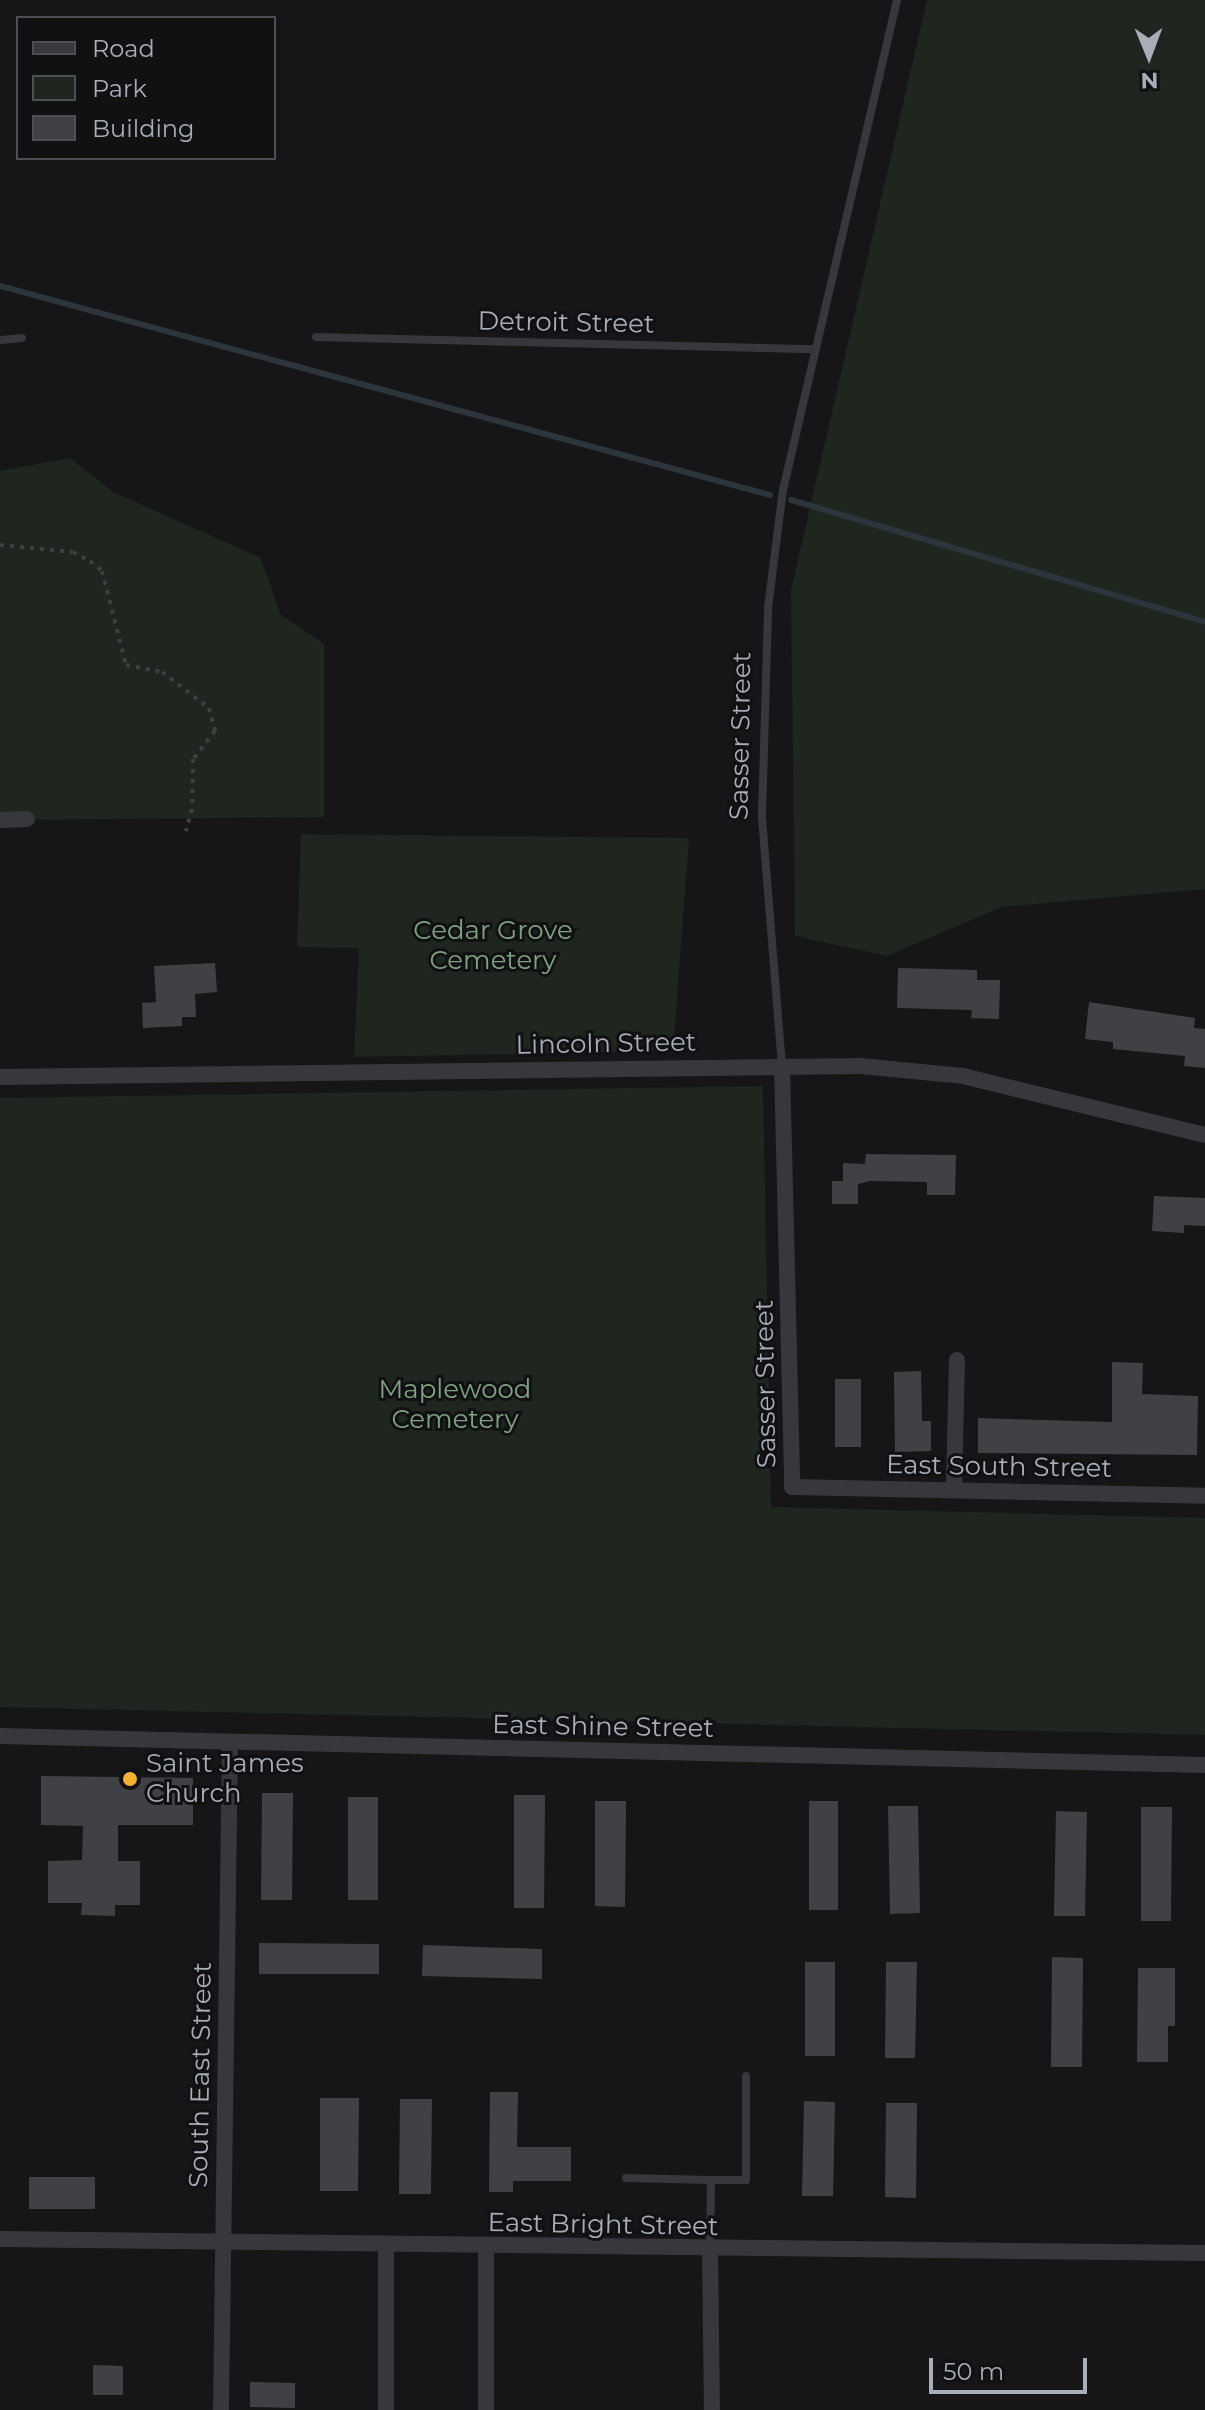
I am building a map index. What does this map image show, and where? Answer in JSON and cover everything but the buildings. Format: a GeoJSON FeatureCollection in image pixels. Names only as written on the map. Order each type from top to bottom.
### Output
{"type":"FeatureCollection","features":[{"type":"Feature","properties":{"kind":"street"},"geometry":{"type":"LineString","coordinates":[[0,820],[27,819]]}},
{"type":"Feature","properties":{"kind":"street","name":"Sasser Street"},"geometry":{"type":"LineString","coordinates":[[782,1066],[792,1487]]}},
{"type":"Feature","properties":{"kind":"street","name":"Lincoln Street"},"geometry":{"type":"LineString","coordinates":[[0,1077],[860,1066],[963,1076],[1205,1135]]}},
{"type":"Feature","properties":{"kind":"street"},"geometry":{"type":"LineString","coordinates":[[954,1489],[957,1360]]}},
{"type":"Feature","properties":{"kind":"street","name":"East South Street"},"geometry":{"type":"LineString","coordinates":[[792,1487],[1205,1496]]}},
{"type":"Feature","properties":{"kind":"street","name":"East Shine Street"},"geometry":{"type":"LineString","coordinates":[[0,1736],[1205,1765]]}},
{"type":"Feature","properties":{"kind":"street","name":"South East Street"},"geometry":{"type":"LineString","coordinates":[[221,2410],[230,1742]]}},
{"type":"Feature","properties":{"kind":"street","name":"East Bright Street"},"geometry":{"type":"LineString","coordinates":[[0,2239],[710,2251],[1205,2253]]}},
{"type":"Feature","properties":{"kind":"street"},"geometry":{"type":"LineString","coordinates":[[386,2246],[386,2410]]}},
{"type":"Feature","properties":{"kind":"street"},"geometry":{"type":"LineString","coordinates":[[486,2247],[486,2410]]}},
{"type":"Feature","properties":{"kind":"street"},"geometry":{"type":"LineString","coordinates":[[710,2251],[712,2410]]}},
{"type":"Feature","properties":{"kind":"lane","name":"Sasser Street"},"geometry":{"type":"LineString","coordinates":[[782,1066],[762,815],[768,608],[783,490],[897,0]]}},
{"type":"Feature","properties":{"kind":"lane","name":"Detroit Street"},"geometry":{"type":"LineString","coordinates":[[316,337],[815,349]]}},
{"type":"Feature","properties":{"kind":"lane"},"geometry":{"type":"LineString","coordinates":[[0,340],[22,338]]}},
{"type":"Feature","properties":{"kind":"lane"},"geometry":{"type":"LineString","coordinates":[[626,2178],[746,2180],[746,2076]]}},
{"type":"Feature","properties":{"kind":"lane"},"geometry":{"type":"LineString","coordinates":[[710,2251],[711,2180]]}},
{"type":"Feature","properties":{"kind":"path"},"geometry":{"type":"LineString","coordinates":[[0,545],[73,552],[90,561],[102,571],[126,665],[162,672],[209,708],[215,731],[193,759],[192,809],[186,831]]}},
{"type":"Feature","properties":{"kind":"green space"},"geometry":{"type":"Polygon","coordinates":[[[927,0],[1205,0],[1205,889],[1002,907],[887,956],[795,936],[791,590],[927,0]]]}},
{"type":"Feature","properties":{"kind":"green space"},"geometry":{"type":"Polygon","coordinates":[[[70,458],[113,492],[261,558],[280,614],[324,644],[324,817],[0,820],[0,471],[70,458]]]}},
{"type":"Feature","properties":{"kind":"green space","name":"Cedar Grove Cemetery"},"geometry":{"type":"Polygon","coordinates":[[[301,834],[689,838],[673,1051],[354,1057],[359,948],[297,947],[301,834]]]}},
{"type":"Feature","properties":{"kind":"green space","name":"Maplewood Cemetery"},"geometry":{"type":"Polygon","coordinates":[[[763,1086],[771,1507],[1205,1518],[1205,1735],[0,1707],[0,1098],[763,1086]]]}},
{"type":"Feature","properties":{"kind":"waterway"},"geometry":{"type":"LineString","coordinates":[[0,286],[770,495]]}},
{"type":"Feature","properties":{"kind":"waterway"},"geometry":{"type":"LineString","coordinates":[[791,500],[1205,622]]}},
{"type":"Feature","properties":{"kind":"place","name":"Saint James Church"},"geometry":{"type":"Point","coordinates":[130,1779]}}]}
